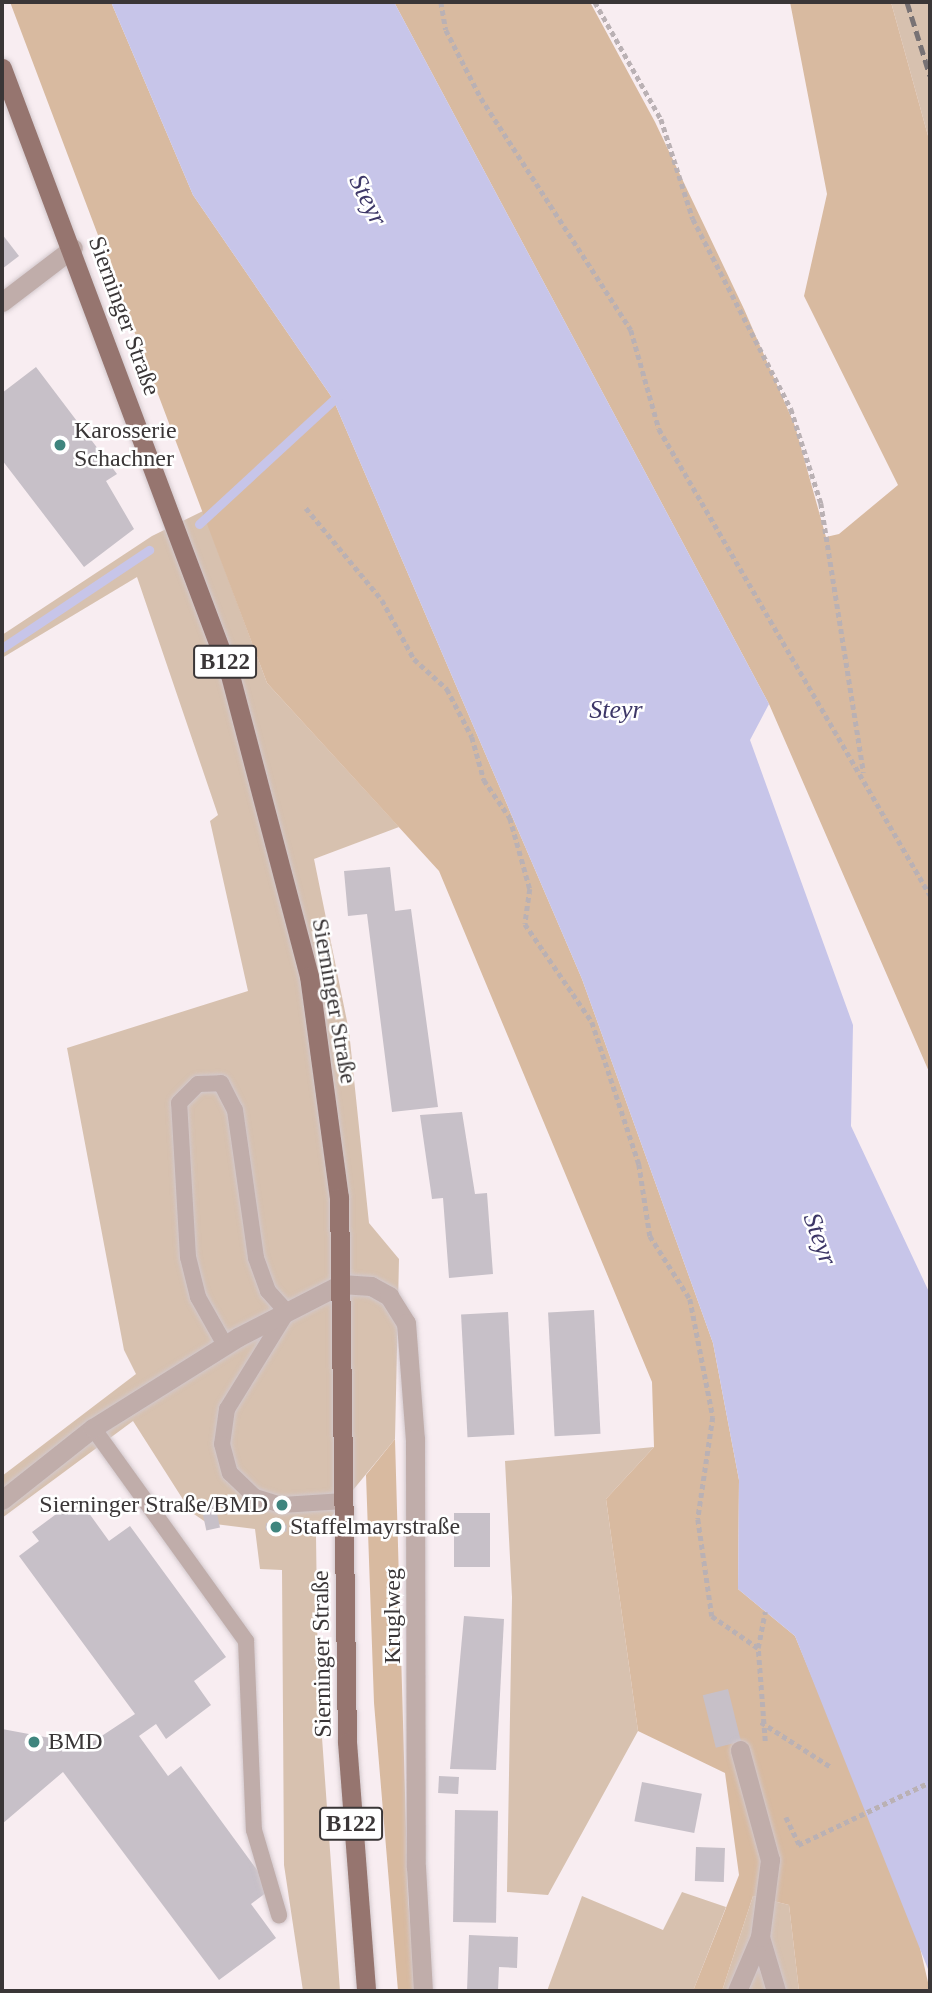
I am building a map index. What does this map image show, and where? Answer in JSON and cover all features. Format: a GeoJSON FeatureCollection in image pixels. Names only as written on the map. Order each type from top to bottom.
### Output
{"type":"FeatureCollection","features":[{"type":"Feature","properties":{"kind":"main road","name":"Sierninger Straße"},"geometry":{"type":"LineString","coordinates":[[2,68],[73,248],[257,764],[309,976],[339,1197],[351,1822],[366,1991]]}},
{"type":"Feature","properties":{"kind":"street"},"geometry":{"type":"LineString","coordinates":[[2,302],[73,248]]}},
{"type":"Feature","properties":{"kind":"street"},"geometry":{"type":"LineString","coordinates":[[2,1500],[93,1428],[225,1345],[341,1284]]}},
{"type":"Feature","properties":{"kind":"street","name":"Kruglweg"},"geometry":{"type":"LineString","coordinates":[[341,1284],[380,1291],[406,1323],[415,1439],[416,1867],[422,1991]]}},
{"type":"Feature","properties":{"kind":"street"},"geometry":{"type":"LineString","coordinates":[[737,1991],[760,1937],[770,1860],[740,1750]]}},
{"type":"Feature","properties":{"kind":"street"},"geometry":{"type":"LineString","coordinates":[[760,1937],[776,1991]]}},
{"type":"Feature","properties":{"kind":"lane"},"geometry":{"type":"LineString","coordinates":[[225,1345],[198,1297],[188,1257],[179,1104],[198,1084],[221,1083],[235,1110],[256,1258],[268,1291],[287,1312],[227,1409],[222,1444],[230,1473],[255,1497],[282,1505],[344,1501]]}},
{"type":"Feature","properties":{"kind":"lane"},"geometry":{"type":"LineString","coordinates":[[93,1428],[246,1641],[254,1830],[279,1915]]}},
{"type":"Feature","properties":{"kind":"path"},"geometry":{"type":"LineString","coordinates":[[440,2],[446,30],[481,98],[631,330],[659,429],[782,636],[812,701],[864,774],[930,895]]}},
{"type":"Feature","properties":{"kind":"path"},"geometry":{"type":"LineString","coordinates":[[595,2],[661,119],[694,219],[791,409],[821,503],[864,774]]}},
{"type":"Feature","properties":{"kind":"path"},"geometry":{"type":"LineString","coordinates":[[306,508],[382,600],[414,659],[447,689],[472,737],[484,780],[510,818],[530,889],[525,924],[593,1022],[639,1164],[650,1236],[690,1299],[713,1417],[698,1519],[712,1616],[758,1648]]}},
{"type":"Feature","properties":{"kind":"path"},"geometry":{"type":"LineString","coordinates":[[765,1612],[758,1648],[761,1721],[831,1768]]}},
{"type":"Feature","properties":{"kind":"path"},"geometry":{"type":"LineString","coordinates":[[770,1860],[930,1782]]}},
{"type":"Feature","properties":{"kind":"shaded area"},"geometry":{"type":"Polygon","coordinates":[[[10,2],[111,2],[193,195],[333,399],[582,979],[713,1343],[739,1480],[738,1589],[795,1636],[915,1926],[930,1991],[799,1991],[789,1905],[753,1896],[722,1991],[693,1991],[739,1875],[725,1773],[638,1731],[606,1499],[654,1447],[652,1382],[439,871],[267,683],[10,2]]]}},
{"type":"Feature","properties":{"kind":"shaded area"},"geometry":{"type":"Polygon","coordinates":[[[394,2],[590,2],[655,122],[744,309],[795,426],[826,537],[839,534],[898,485],[804,296],[827,194],[790,2],[891,2],[930,143],[930,1074],[769,704],[394,2]]]}},
{"type":"Feature","properties":{"kind":"shaded area"},"geometry":{"type":"Polygon","coordinates":[[[891,2],[930,2],[930,143],[891,2]]]}},
{"type":"Feature","properties":{"kind":"shaded area"},"geometry":{"type":"Polygon","coordinates":[[[203,511],[267,683],[399,827],[314,859],[349,1031],[369,1223],[399,1259],[395,1439],[316,1535],[318,1681],[340,1991],[303,1991],[284,1865],[282,1570],[260,1569],[255,1529],[207,1523],[191,1512],[133,1421],[2,1518],[2,1476],[136,1374],[124,1350],[67,1048],[248,991],[210,821],[218,815],[137,577],[2,658],[2,635],[152,536],[203,511]]]}},
{"type":"Feature","properties":{"kind":"shaded area"},"geometry":{"type":"Polygon","coordinates":[[[395,1439],[408,1899],[416,1991],[398,1991],[374,1703],[366,1475],[395,1439]]]}},
{"type":"Feature","properties":{"kind":"shaded area"},"geometry":{"type":"Polygon","coordinates":[[[654,1447],[606,1499],[638,1731],[548,1895],[507,1892],[512,1597],[505,1461],[654,1447]]]}},
{"type":"Feature","properties":{"kind":"shaded area"},"geometry":{"type":"Polygon","coordinates":[[[682,1892],[726,1907],[693,1991],[547,1991],[582,1896],[663,1930],[682,1892]]]}},
{"type":"Feature","properties":{"kind":"shaded area"},"geometry":{"type":"Polygon","coordinates":[[[753,1896],[789,1905],[799,1991],[722,1991],[753,1896]]]}},
{"type":"Feature","properties":{"kind":"water","name":"Steyr"},"geometry":{"type":"Polygon","coordinates":[[[111,2],[394,2],[769,704],[750,740],[853,1025],[851,1126],[930,1294],[930,1974],[795,1636],[738,1589],[739,1480],[713,1343],[582,979],[333,399],[193,195],[111,2]]]}},
{"type":"Feature","properties":{"kind":"building"},"geometry":{"type":"Polygon","coordinates":[[[2,234],[19,256],[2,269],[2,234]]]}},
{"type":"Feature","properties":{"kind":"building"},"geometry":{"type":"Polygon","coordinates":[[[36,367],[117,474],[106,481],[134,529],[84,567],[2,460],[2,393],[36,367]]]}},
{"type":"Feature","properties":{"kind":"building"},"geometry":{"type":"Polygon","coordinates":[[[390,867],[395,911],[411,909],[438,1107],[392,1112],[367,914],[348,916],[344,871],[390,867]]]}},
{"type":"Feature","properties":{"kind":"building"},"geometry":{"type":"Polygon","coordinates":[[[462,1112],[475,1194],[487,1193],[493,1274],[449,1278],[443,1198],[432,1199],[420,1115],[462,1112]]]}},
{"type":"Feature","properties":{"kind":"building"},"geometry":{"type":"Polygon","coordinates":[[[594,1310],[600,1434],[555,1436],[548,1312],[594,1310]]]}},
{"type":"Feature","properties":{"kind":"building"},"geometry":{"type":"Polygon","coordinates":[[[508,1312],[514,1435],[468,1437],[461,1314],[508,1312]]]}},
{"type":"Feature","properties":{"kind":"building","name":"BMD"},"geometry":{"type":"Polygon","coordinates":[[[78,1498],[109,1541],[130,1526],[226,1657],[194,1681],[211,1705],[166,1739],[156,1724],[139,1736],[168,1776],[181,1766],[271,1889],[251,1904],[276,1938],[219,1980],[63,1772],[2,1824],[2,1729],[88,1745],[135,1714],[19,1556],[39,1541],[32,1532],[78,1498]]]}},
{"type":"Feature","properties":{"kind":"building"},"geometry":{"type":"Polygon","coordinates":[[[215,1504],[220,1527],[206,1530],[201,1507],[215,1504]]]}},
{"type":"Feature","properties":{"kind":"building"},"geometry":{"type":"Polygon","coordinates":[[[454,1513],[490,1513],[490,1567],[454,1567],[454,1513]]]}},
{"type":"Feature","properties":{"kind":"building","name":"Staffelmayrstraße"},"geometry":{"type":"Polygon","coordinates":[[[266,1523],[287,1525],[286,1532],[265,1530],[266,1523]]]}},
{"type":"Feature","properties":{"kind":"building"},"geometry":{"type":"Polygon","coordinates":[[[464,1616],[504,1619],[496,1770],[450,1769],[464,1616]]]}},
{"type":"Feature","properties":{"kind":"building"},"geometry":{"type":"Polygon","coordinates":[[[728,1689],[741,1741],[716,1748],[703,1695],[728,1689]]]}},
{"type":"Feature","properties":{"kind":"building"},"geometry":{"type":"Polygon","coordinates":[[[439,1776],[459,1777],[458,1794],[438,1793],[439,1776]]]}},
{"type":"Feature","properties":{"kind":"building"},"geometry":{"type":"Polygon","coordinates":[[[642,1782],[702,1794],[694,1833],[634,1821],[642,1782]]]}},
{"type":"Feature","properties":{"kind":"building"},"geometry":{"type":"Polygon","coordinates":[[[455,1810],[498,1811],[496,1923],[453,1922],[455,1810]]]}},
{"type":"Feature","properties":{"kind":"building"},"geometry":{"type":"Polygon","coordinates":[[[696,1847],[725,1848],[724,1882],[695,1881],[696,1847]]]}},
{"type":"Feature","properties":{"kind":"building"},"geometry":{"type":"Polygon","coordinates":[[[469,1935],[518,1937],[517,1968],[499,1967],[498,1991],[467,1991],[469,1935]]]}},
{"type":"Feature","properties":{"kind":"waterway"},"geometry":{"type":"LineString","coordinates":[[199,524],[341,393]]}},
{"type":"Feature","properties":{"kind":"waterway"},"geometry":{"type":"LineString","coordinates":[[2,648],[149,550]]}},
{"type":"Feature","properties":{"kind":"railway"},"geometry":{"type":"LineString","coordinates":[[907,2],[930,76]]}},
{"type":"Feature","properties":{"kind":"place","name":"Karosserie Schachner"},"geometry":{"type":"Point","coordinates":[60,445]}},
{"type":"Feature","properties":{"kind":"place","name":"Sierninger Straße/BMD"},"geometry":{"type":"Point","coordinates":[282,1505]}},
{"type":"Feature","properties":{"kind":"place","name":"Staffelmayrstraße"},"geometry":{"type":"Point","coordinates":[276,1527]}},
{"type":"Feature","properties":{"kind":"place","name":"BMD"},"geometry":{"type":"Point","coordinates":[34,1742]}}]}
